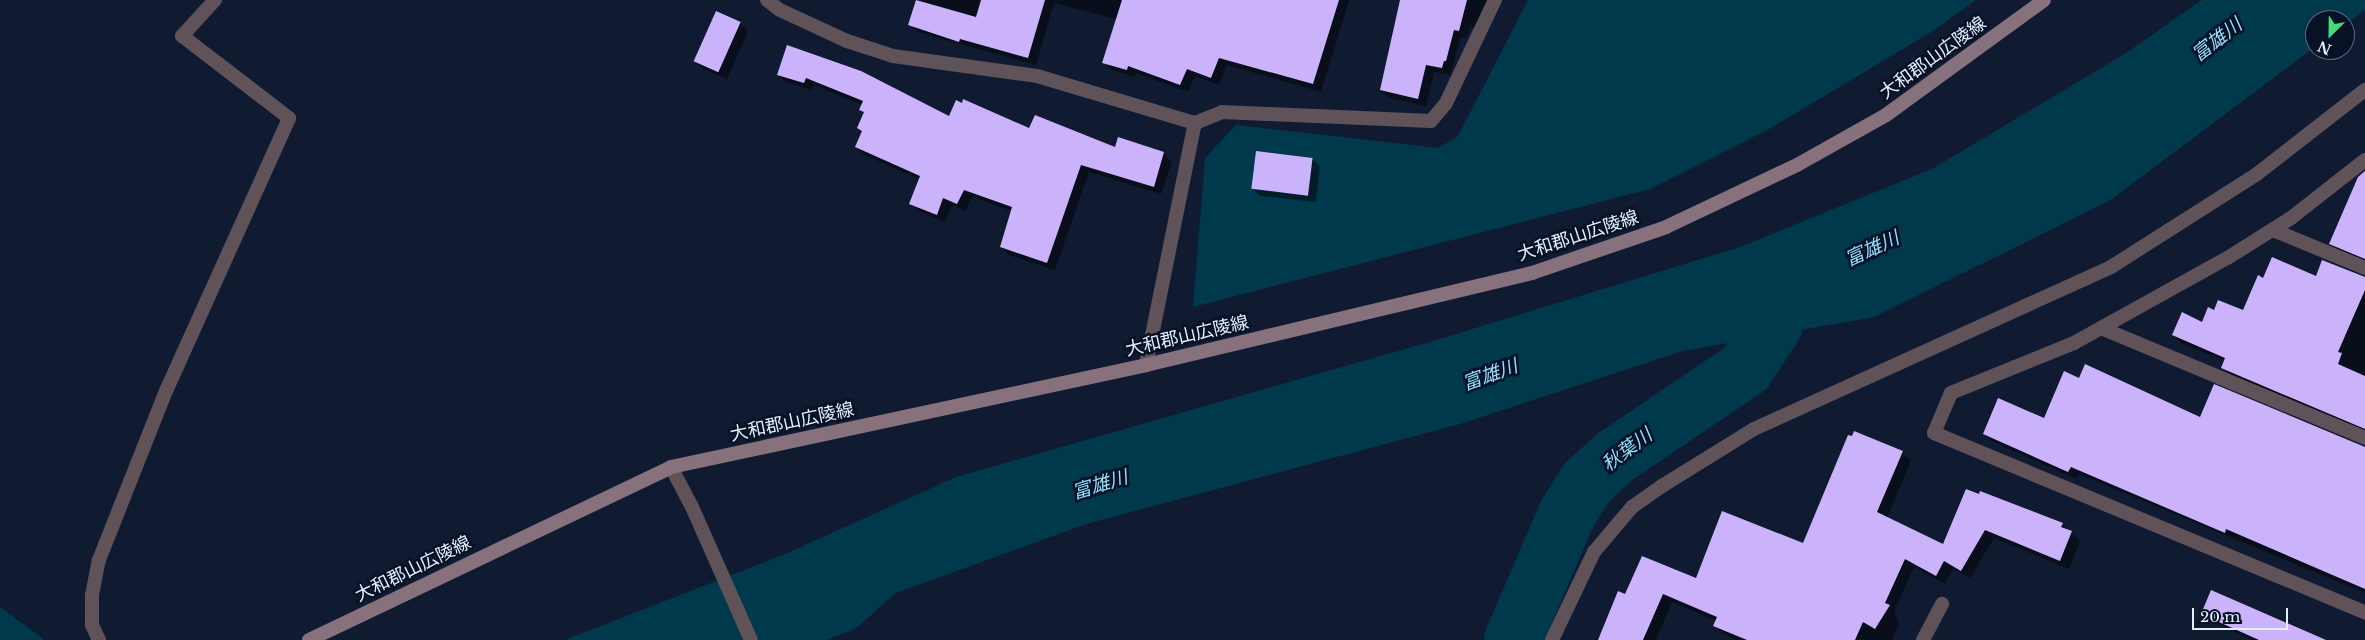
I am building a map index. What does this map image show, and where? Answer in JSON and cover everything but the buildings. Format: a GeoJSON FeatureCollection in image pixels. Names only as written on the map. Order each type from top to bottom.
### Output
{"type":"FeatureCollection","features":[{"type":"Feature","properties":{"kind":"main road","name":"大和郡山広陵線"},"geometry":{"type":"LineString","coordinates":[[309,640],[671,466],[1146,365],[1532,272],[1666,227],[1797,165],[1886,115],[2044,0]]}},
{"type":"Feature","properties":{"kind":"street"},"geometry":{"type":"LineString","coordinates":[[99,640],[92,625],[92,595],[99,560],[166,391],[290,118],[182,36],[215,0]]}},
{"type":"Feature","properties":{"kind":"street"},"geometry":{"type":"LineString","coordinates":[[767,0],[780,10],[847,42],[893,56],[1037,76],[1195,123],[1222,112],[1431,121],[1446,103],[1495,0]]}},
{"type":"Feature","properties":{"kind":"street"},"geometry":{"type":"LineString","coordinates":[[1552,640],[1594,552],[1632,508],[1662,486],[1754,429],[2111,267],[2257,174],[2365,90]]}},
{"type":"Feature","properties":{"kind":"street"},"geometry":{"type":"LineString","coordinates":[[1146,365],[1195,123]]}},
{"type":"Feature","properties":{"kind":"street"},"geometry":{"type":"LineString","coordinates":[[2365,160],[2273,230],[2101,328],[2074,343],[1951,393],[1934,433],[2365,612]]}},
{"type":"Feature","properties":{"kind":"street"},"geometry":{"type":"LineString","coordinates":[[2273,230],[2365,268]]}},
{"type":"Feature","properties":{"kind":"street"},"geometry":{"type":"LineString","coordinates":[[2101,328],[2365,438]]}},
{"type":"Feature","properties":{"kind":"street"},"geometry":{"type":"LineString","coordinates":[[671,466],[692,507],[751,640]]}},
{"type":"Feature","properties":{"kind":"street"},"geometry":{"type":"LineString","coordinates":[[1923,640],[1942,604]]}},
{"type":"Feature","properties":{"kind":"water"},"geometry":{"type":"Polygon","coordinates":[[[1528,0],[1976,0],[1933,31],[1771,128],[1650,189],[1193,307],[1205,158],[1236,125],[1438,148],[1458,136],[1528,0]]]}},
{"type":"Feature","properties":{"kind":"water","name":"富雄川"},"geometry":{"type":"Polygon","coordinates":[[[2202,0],[2365,0],[2365,10],[2355,18],[2355,10],[2305,10],[2305,54],[2109,201],[1874,317],[1683,351],[1460,424],[1086,524],[896,593],[855,629],[827,640],[565,640],[785,554],[956,477],[1430,342],[1740,247],[1932,169],[2123,55],[2202,0]]]}},
{"type":"Feature","properties":{"kind":"water"},"geometry":{"type":"Polygon","coordinates":[[[0,607],[41,637],[44,640],[0,640],[0,607]]]}},
{"type":"Feature","properties":{"kind":"waterway","name":"秋葉川"},"geometry":{"type":"LineString","coordinates":[[1513,640],[1567,514],[1586,483],[1616,456],[1745,369],[1774,325],[1772,295]]}}]}
